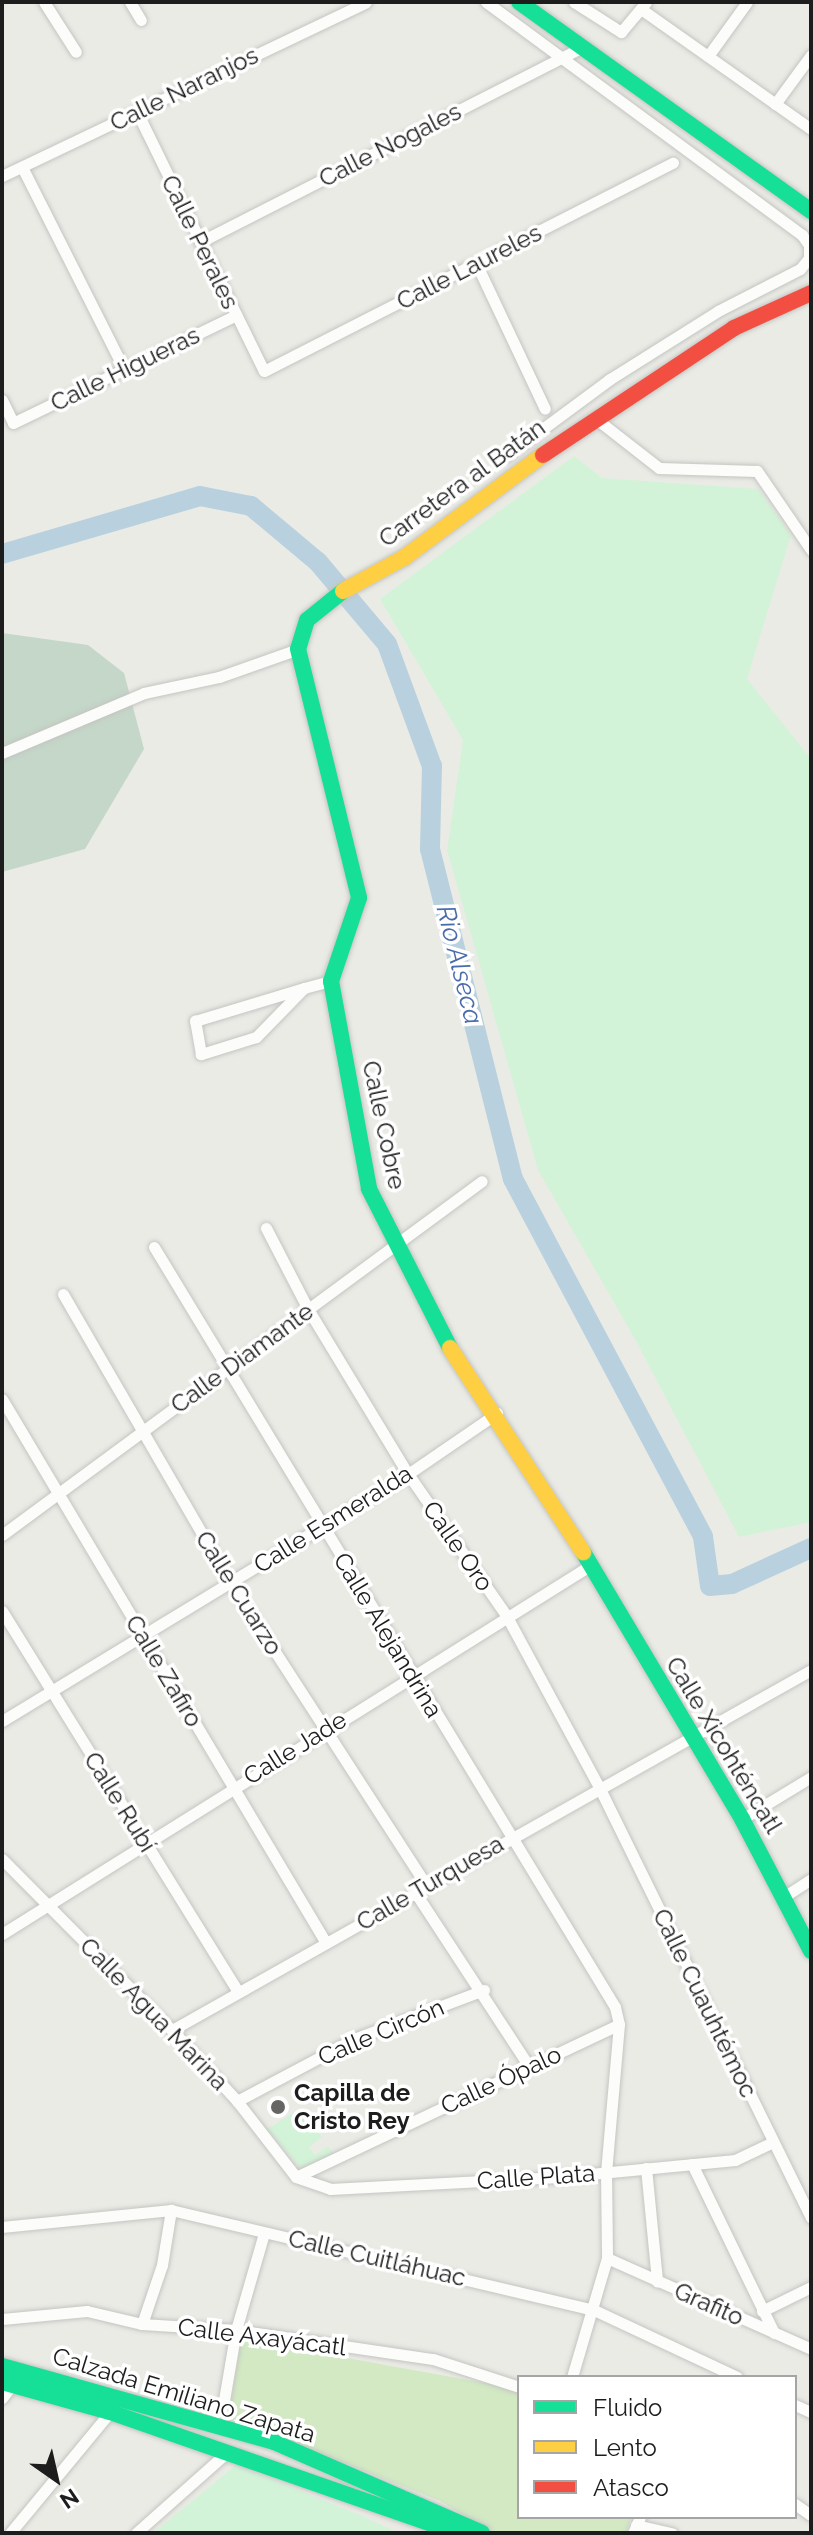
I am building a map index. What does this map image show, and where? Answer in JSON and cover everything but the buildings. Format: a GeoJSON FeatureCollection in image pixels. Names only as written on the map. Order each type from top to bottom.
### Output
{"type":"FeatureCollection","features":[{"type":"Feature","properties":{"kind":"street"},"geometry":{"type":"LineString","coordinates":[[44,2],[76,52]]}},
{"type":"Feature","properties":{"kind":"street"},"geometry":{"type":"LineString","coordinates":[[130,2],[141,20]]}},
{"type":"Feature","properties":{"kind":"street","name":"Calle Naranjos"},"geometry":{"type":"LineString","coordinates":[[2,176],[366,2]]}},
{"type":"Feature","properties":{"kind":"street"},"geometry":{"type":"LineString","coordinates":[[486,2],[802,235],[809,258],[800,269],[718,311],[610,379],[506,456]]}},
{"type":"Feature","properties":{"kind":"street"},"geometry":{"type":"LineString","coordinates":[[519,2],[811,211]]}},
{"type":"Feature","properties":{"kind":"street"},"geometry":{"type":"LineString","coordinates":[[574,2],[621,32],[643,6],[811,129]]}},
{"type":"Feature","properties":{"kind":"street"},"geometry":{"type":"LineString","coordinates":[[708,56],[747,2]]}},
{"type":"Feature","properties":{"kind":"street","name":"Calle Nogales"},"geometry":{"type":"LineString","coordinates":[[200,242],[581,48]]}},
{"type":"Feature","properties":{"kind":"street"},"geometry":{"type":"LineString","coordinates":[[775,104],[811,55]]}},
{"type":"Feature","properties":{"kind":"street","name":"Calle Perales"},"geometry":{"type":"LineString","coordinates":[[137,112],[264,371]]}},
{"type":"Feature","properties":{"kind":"street","name":"Calle Laureles"},"geometry":{"type":"LineString","coordinates":[[264,371],[673,163]]}},
{"type":"Feature","properties":{"kind":"street"},"geometry":{"type":"LineString","coordinates":[[22,167],[124,369]]}},
{"type":"Feature","properties":{"kind":"street"},"geometry":{"type":"LineString","coordinates":[[476,263],[545,409]]}},
{"type":"Feature","properties":{"kind":"street","name":"Carretera al Batán"},"geometry":{"type":"LineString","coordinates":[[298,649],[307,620],[328,599],[405,557],[595,418],[734,328],[811,293]]}},
{"type":"Feature","properties":{"kind":"street","name":"Calle Higueras"},"geometry":{"type":"LineString","coordinates":[[2,400],[13,423],[236,315]]}},
{"type":"Feature","properties":{"kind":"street"},"geometry":{"type":"LineString","coordinates":[[595,418],[659,468],[757,471],[811,550]]}},
{"type":"Feature","properties":{"kind":"street"},"geometry":{"type":"LineString","coordinates":[[555,420],[565,439]]}},
{"type":"Feature","properties":{"kind":"street"},"geometry":{"type":"LineString","coordinates":[[2,753],[144,693],[219,677],[298,649]]}},
{"type":"Feature","properties":{"kind":"street","name":"Calle Cobre"},"geometry":{"type":"LineString","coordinates":[[298,649],[359,898],[331,981],[369,1189],[437,1327],[497,1413],[591,1565]]}},
{"type":"Feature","properties":{"kind":"street"},"geometry":{"type":"LineString","coordinates":[[304,988],[256,1037],[201,1054],[195,1021],[304,988],[331,981]]}},
{"type":"Feature","properties":{"kind":"street","name":"Calle Diamante"},"geometry":{"type":"LineString","coordinates":[[2,1535],[482,1181]]}},
{"type":"Feature","properties":{"kind":"street","name":"Calle Oro"},"geometry":{"type":"LineString","coordinates":[[266,1228],[308,1309],[408,1474],[506,1615],[599,1787]]}},
{"type":"Feature","properties":{"kind":"street","name":"Calle Alejandrina"},"geometry":{"type":"LineString","coordinates":[[154,1247],[321,1527],[615,2007],[619,2024]]}},
{"type":"Feature","properties":{"kind":"street","name":"Calle Cuarzo"},"geometry":{"type":"LineString","coordinates":[[63,1294],[230,1582],[529,2066]]}},
{"type":"Feature","properties":{"kind":"street","name":"Calle Zafiro"},"geometry":{"type":"LineString","coordinates":[[2,1399],[326,1943]]}},
{"type":"Feature","properties":{"kind":"street","name":"Calle Esmeralda"},"geometry":{"type":"LineString","coordinates":[[2,1721],[408,1474],[497,1413]]}},
{"type":"Feature","properties":{"kind":"street","name":"Calle Jade"},"geometry":{"type":"LineString","coordinates":[[2,1934],[144,1841],[591,1565]]}},
{"type":"Feature","properties":{"kind":"street","name":"Calle Xicohténcatl"},"geometry":{"type":"LineString","coordinates":[[591,1565],[689,1736],[742,1819],[785,1896],[811,1951]]}},
{"type":"Feature","properties":{"kind":"street","name":"Calle Rubí"},"geometry":{"type":"LineString","coordinates":[[2,1611],[238,1992]]}},
{"type":"Feature","properties":{"kind":"street","name":"Calle Turquesa"},"geometry":{"type":"LineString","coordinates":[[172,2030],[811,1670]]}},
{"type":"Feature","properties":{"kind":"street"},"geometry":{"type":"LineString","coordinates":[[742,1819],[811,1777]]}},
{"type":"Feature","properties":{"kind":"street","name":"Calle Cuauhtémoc"},"geometry":{"type":"LineString","coordinates":[[599,1787],[811,2218]]}},
{"type":"Feature","properties":{"kind":"street","name":"Calle Agua Marina"},"geometry":{"type":"LineString","coordinates":[[2,1859],[172,2030],[237,2101],[296,2177]]}},
{"type":"Feature","properties":{"kind":"street"},"geometry":{"type":"LineString","coordinates":[[785,1896],[811,1879]]}},
{"type":"Feature","properties":{"kind":"street","name":"Calle Circón"},"geometry":{"type":"LineString","coordinates":[[237,2101],[354,2039],[484,1990]]}},
{"type":"Feature","properties":{"kind":"street"},"geometry":{"type":"LineString","coordinates":[[573,2375],[607,2258],[606,2172],[619,2024]]}},
{"type":"Feature","properties":{"kind":"street","name":"Calle Ópalo"},"geometry":{"type":"LineString","coordinates":[[296,2177],[619,2024]]}},
{"type":"Feature","properties":{"kind":"street","name":"Calle Plata"},"geometry":{"type":"LineString","coordinates":[[296,2177],[330,2189],[606,2172],[735,2160],[773,2142]]}},
{"type":"Feature","properties":{"kind":"street"},"geometry":{"type":"LineString","coordinates":[[692,2164],[774,2334]]}},
{"type":"Feature","properties":{"kind":"street"},"geometry":{"type":"LineString","coordinates":[[646,2168],[657,2281]]}},
{"type":"Feature","properties":{"kind":"street"},"geometry":{"type":"LineString","coordinates":[[142,2324],[162,2265],[171,2210]]}},
{"type":"Feature","properties":{"kind":"street","name":"Calle Cuitláhuac"},"geometry":{"type":"LineString","coordinates":[[2,2227],[171,2210],[594,2310],[733,2375]]}},
{"type":"Feature","properties":{"kind":"street"},"geometry":{"type":"LineString","coordinates":[[224,2400],[236,2330],[264,2233]]}},
{"type":"Feature","properties":{"kind":"street","name":"Grafito"},"geometry":{"type":"LineString","coordinates":[[607,2258],[811,2349]]}},
{"type":"Feature","properties":{"kind":"street"},"geometry":{"type":"LineString","coordinates":[[762,2311],[811,2287]]}},
{"type":"Feature","properties":{"kind":"street","name":"Calle Axayácatl"},"geometry":{"type":"LineString","coordinates":[[2,2319],[87,2311],[142,2324],[236,2330],[433,2359],[517,2386]]}},
{"type":"Feature","properties":{"kind":"street","name":"Calzada Emiliano Zapata"},"geometry":{"type":"LineString","coordinates":[[2,2366],[274,2442],[482,2533]]}},
{"type":"Feature","properties":{"kind":"street","name":"Calzada Emiliano Zapata"},"geometry":{"type":"LineString","coordinates":[[5,2388],[110,2412],[458,2533]]}},
{"type":"Feature","properties":{"kind":"street"},"geometry":{"type":"LineString","coordinates":[[10,2533],[110,2412]]}},
{"type":"Feature","properties":{"kind":"street"},"geometry":{"type":"LineString","coordinates":[[136,2533],[226,2453]]}},
{"type":"Feature","properties":{"kind":"street"},"geometry":{"type":"LineString","coordinates":[[637,2525],[672,2533]]}},
{"type":"Feature","properties":{"kind":"green space"},"geometry":{"type":"Polygon","coordinates":[[[574,456],[602,478],[758,489],[791,535],[747,679],[811,759],[811,1522],[739,1537],[636,1341],[538,1170],[447,850],[463,740],[380,599],[574,456]]]}},
{"type":"Feature","properties":{"kind":"green space"},"geometry":{"type":"Polygon","coordinates":[[[2,633],[88,645],[124,673],[144,749],[85,849],[2,872],[2,633]]]}},
{"type":"Feature","properties":{"kind":"green space"},"geometry":{"type":"Polygon","coordinates":[[[301,2108],[322,2137],[309,2147],[315,2155],[328,2146],[335,2155],[302,2170],[267,2129],[301,2108]]]}},
{"type":"Feature","properties":{"kind":"green space"},"geometry":{"type":"Polygon","coordinates":[[[241,2339],[517,2389],[517,2519],[630,2519],[626,2533],[495,2533],[440,2501],[229,2417],[241,2339]]]}},
{"type":"Feature","properties":{"kind":"green space"},"geometry":{"type":"Polygon","coordinates":[[[236,2465],[360,2515],[399,2533],[153,2533],[236,2465]]]}},
{"type":"Feature","properties":{"kind":"waterway","name":"Rio Alseca"},"geometry":{"type":"LineString","coordinates":[[2,554],[200,496],[251,506],[318,562],[387,644],[432,766],[430,849],[513,1179],[703,1537],[710,1586],[732,1584],[811,1548]]}},
{"type":"Feature","properties":{"kind":"traffic: fast"},"geometry":{"type":"LineString","coordinates":[[519,2],[811,211]]}},
{"type":"Feature","properties":{"kind":"traffic: fast"},"geometry":{"type":"LineString","coordinates":[[343,591],[307,620],[298,649],[359,898],[331,981],[369,1189],[450,1348]]}},
{"type":"Feature","properties":{"kind":"traffic: fast"},"geometry":{"type":"LineString","coordinates":[[583,1552],[742,1819],[811,1951]]}},
{"type":"Feature","properties":{"kind":"traffic: fast"},"geometry":{"type":"LineString","coordinates":[[2,2366],[274,2442],[482,2533]]}},
{"type":"Feature","properties":{"kind":"traffic: fast"},"geometry":{"type":"LineString","coordinates":[[2,2382],[110,2412],[458,2533]]}},
{"type":"Feature","properties":{"kind":"traffic: slow"},"geometry":{"type":"LineString","coordinates":[[343,591],[405,557],[543,455]]}},
{"type":"Feature","properties":{"kind":"traffic: slow"},"geometry":{"type":"LineString","coordinates":[[450,1348],[583,1552]]}},
{"type":"Feature","properties":{"kind":"traffic: jam"},"geometry":{"type":"LineString","coordinates":[[543,455],[734,328],[811,293]]}},
{"type":"Feature","properties":{"kind":"place","name":"Capilla de Cristo Rey"},"geometry":{"type":"Point","coordinates":[278,2107]}}]}
